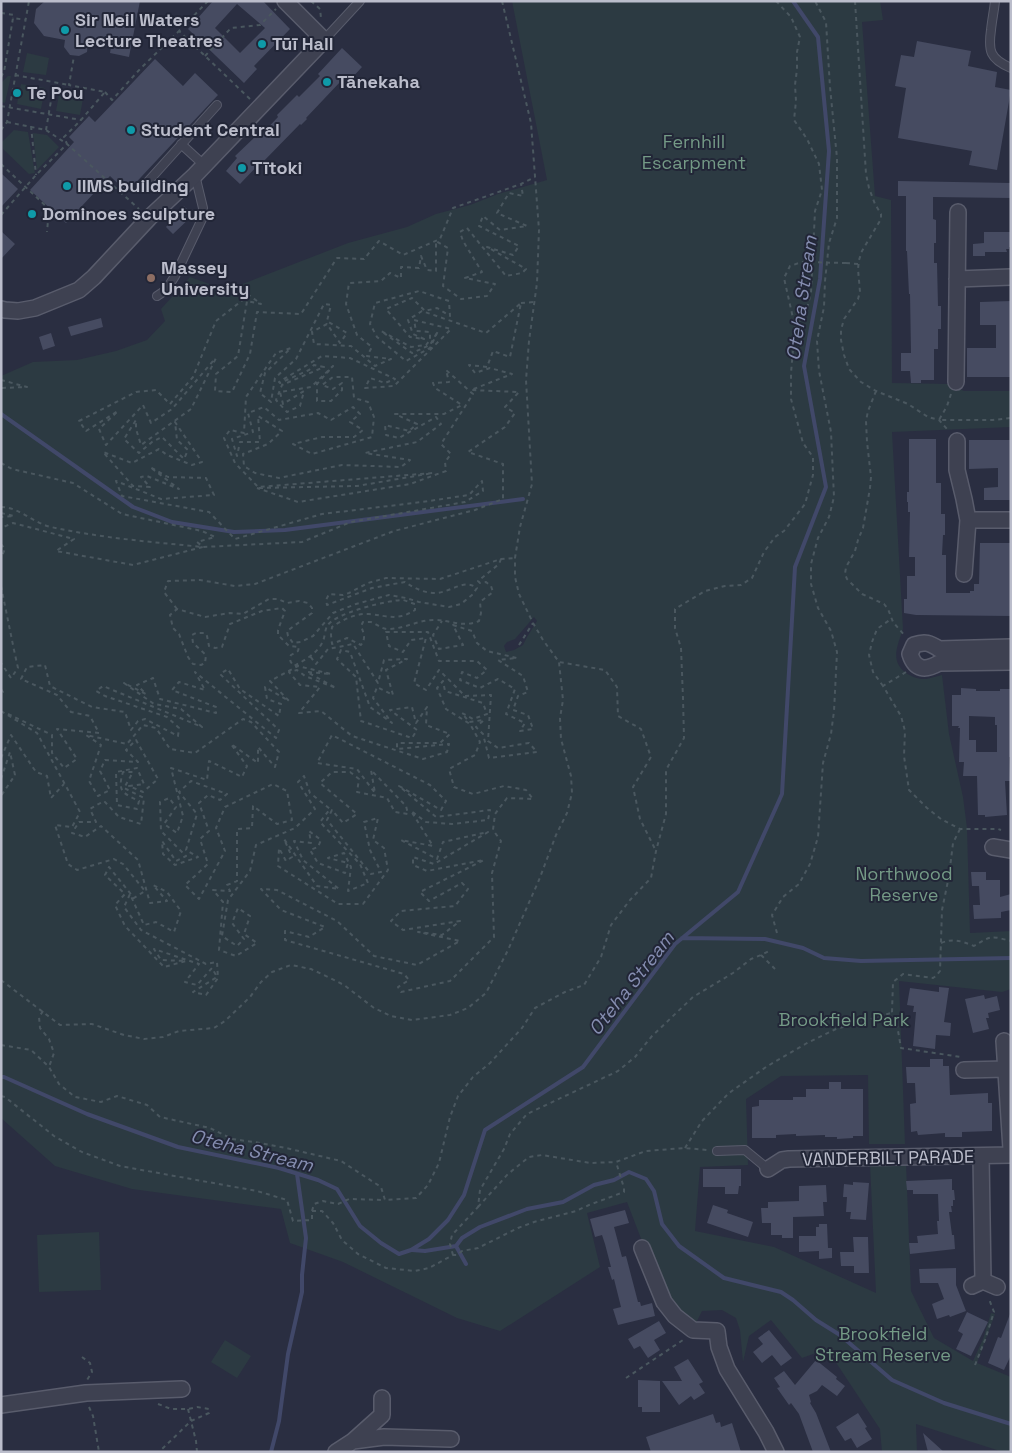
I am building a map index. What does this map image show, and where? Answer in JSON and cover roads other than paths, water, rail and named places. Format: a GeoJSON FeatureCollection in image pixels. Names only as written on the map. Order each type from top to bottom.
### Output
{"type":"FeatureCollection","features":[{"type":"Feature","properties":{"kind":"street"},"geometry":{"type":"LineString","coordinates":[[3,310],[18,311],[35,308],[79,290],[199,170],[324,40],[281,4]]}},
{"type":"Feature","properties":{"kind":"street"},"geometry":{"type":"LineString","coordinates":[[953,387],[958,212]]}},
{"type":"Feature","properties":{"kind":"street"},"geometry":{"type":"LineString","coordinates":[[957,279],[1011,277]]}},
{"type":"Feature","properties":{"kind":"street"},"geometry":{"type":"LineString","coordinates":[[957,442],[957,470],[968,520],[964,574]]}},
{"type":"Feature","properties":{"kind":"street"},"geometry":{"type":"LineString","coordinates":[[968,520],[1011,520]]}},
{"type":"Feature","properties":{"kind":"street"},"geometry":{"type":"LineString","coordinates":[[1011,646],[940,649],[932,644],[923,642],[914,645],[910,654],[915,665],[928,668],[939,662],[1011,662]]}},
{"type":"Feature","properties":{"kind":"street"},"geometry":{"type":"LineString","coordinates":[[993,847],[1011,850]]}},
{"type":"Feature","properties":{"kind":"street"},"geometry":{"type":"LineString","coordinates":[[1004,1041],[1011,1149]]}},
{"type":"Feature","properties":{"kind":"street"},"geometry":{"type":"LineString","coordinates":[[965,1070],[1006,1068]]}},
{"type":"Feature","properties":{"kind":"street","name":"VANDERBILT PARADE"},"geometry":{"type":"LineString","coordinates":[[768,1169],[782,1160],[789,1159],[1011,1155]]}},
{"type":"Feature","properties":{"kind":"street"},"geometry":{"type":"LineString","coordinates":[[981,1156],[984,1285]]}},
{"type":"Feature","properties":{"kind":"street"},"geometry":{"type":"LineString","coordinates":[[642,1248],[664,1302],[675,1316],[693,1330],[717,1331],[719,1347],[727,1369],[766,1432],[776,1452]]}},
{"type":"Feature","properties":{"kind":"street"},"geometry":{"type":"LineString","coordinates":[[1,1405],[86,1393],[182,1389]]}},
{"type":"Feature","properties":{"kind":"street"},"geometry":{"type":"LineString","coordinates":[[336,1452],[353,1441],[382,1415],[382,1398]]}},
{"type":"Feature","properties":{"kind":"street"},"geometry":{"type":"LineString","coordinates":[[353,1441],[384,1437],[451,1439]]}},
{"type":"Feature","properties":{"kind":"lane"},"geometry":{"type":"LineString","coordinates":[[324,40],[360,1]]}},
{"type":"Feature","properties":{"kind":"lane"},"geometry":{"type":"LineString","coordinates":[[996,1],[989,45],[992,56],[1001,64],[1011,68]]}},
{"type":"Feature","properties":{"kind":"lane"},"geometry":{"type":"LineString","coordinates":[[143,187],[217,105]]}},
{"type":"Feature","properties":{"kind":"lane"},"geometry":{"type":"LineString","coordinates":[[157,296],[166,290],[176,276],[202,219],[204,208],[199,170],[182,144]]}},
{"type":"Feature","properties":{"kind":"lane"},"geometry":{"type":"LineString","coordinates":[[717,1151],[745,1150],[768,1169]]}},
{"type":"Feature","properties":{"kind":"waterway","name":"Oteha Stream"},"geometry":{"type":"LineString","coordinates":[[1,1077],[87,1114],[178,1147],[279,1168],[318,1180],[337,1189],[360,1226],[381,1243],[399,1254],[411,1250],[429,1239],[448,1220],[464,1195],[485,1130],[583,1067],[675,944],[738,892],[782,794],[795,567],[826,487],[804,366],[820,279],[829,151],[818,37],[793,1]]}},
{"type":"Feature","properties":{"kind":"waterway"},"geometry":{"type":"LineString","coordinates":[[1,414],[133,507],[172,522],[234,532],[285,530],[523,499]]}},
{"type":"Feature","properties":{"kind":"waterway"},"geometry":{"type":"LineString","coordinates":[[682,938],[765,939],[803,948],[824,958],[861,961],[1011,958]]}},
{"type":"Feature","properties":{"kind":"waterway"},"geometry":{"type":"LineString","coordinates":[[412,1250],[425,1251],[456,1246],[462,1238],[480,1227],[527,1209],[563,1202],[594,1185],[614,1180],[629,1172],[646,1179],[654,1191],[662,1224],[679,1246],[724,1278],[781,1292],[816,1320],[840,1335],[892,1380],[944,1403],[1011,1424]]}},
{"type":"Feature","properties":{"kind":"waterway"},"geometry":{"type":"LineString","coordinates":[[271,1452],[279,1421],[288,1354],[302,1292],[306,1238],[297,1174]]}},
{"type":"Feature","properties":{"kind":"waterway"},"geometry":{"type":"LineString","coordinates":[[456,1246],[466,1264]]}},
{"type":"Feature","properties":{"kind":"place","name":"Sir Neil Waters Lecture Theatres"},"geometry":{"type":"Point","coordinates":[65,30]}},
{"type":"Feature","properties":{"kind":"place","name":"Tūī Hall"},"geometry":{"type":"Point","coordinates":[262,44]}},
{"type":"Feature","properties":{"kind":"place","name":"Tānekaha"},"geometry":{"type":"Point","coordinates":[327,82]}},
{"type":"Feature","properties":{"kind":"place","name":"Te Pou"},"geometry":{"type":"Point","coordinates":[17,93]}},
{"type":"Feature","properties":{"kind":"place","name":"Student Central"},"geometry":{"type":"Point","coordinates":[131,130]}},
{"type":"Feature","properties":{"kind":"place","name":"Tītoki"},"geometry":{"type":"Point","coordinates":[242,168]}},
{"type":"Feature","properties":{"kind":"place","name":"IIMS building"},"geometry":{"type":"Point","coordinates":[67,186]}},
{"type":"Feature","properties":{"kind":"place","name":"Dominoes sculpture"},"geometry":{"type":"Point","coordinates":[32,214]}},
{"type":"Feature","properties":{"kind":"place","name":"Massey University"},"geometry":{"type":"Point","coordinates":[151,278]}},
{"type":"Feature","properties":{"kind":"park label","name":"Fernhill Escarpment"},"geometry":{"type":"Point","coordinates":[694,152]}},
{"type":"Feature","properties":{"kind":"park label","name":"Northwood Reserve"},"geometry":{"type":"Point","coordinates":[904,884]}},
{"type":"Feature","properties":{"kind":"park label","name":"Brookfield Park"},"geometry":{"type":"Point","coordinates":[844,1020]}},
{"type":"Feature","properties":{"kind":"park label","name":"Brookfield Stream Reserve"},"geometry":{"type":"Point","coordinates":[883,1344]}}]}
